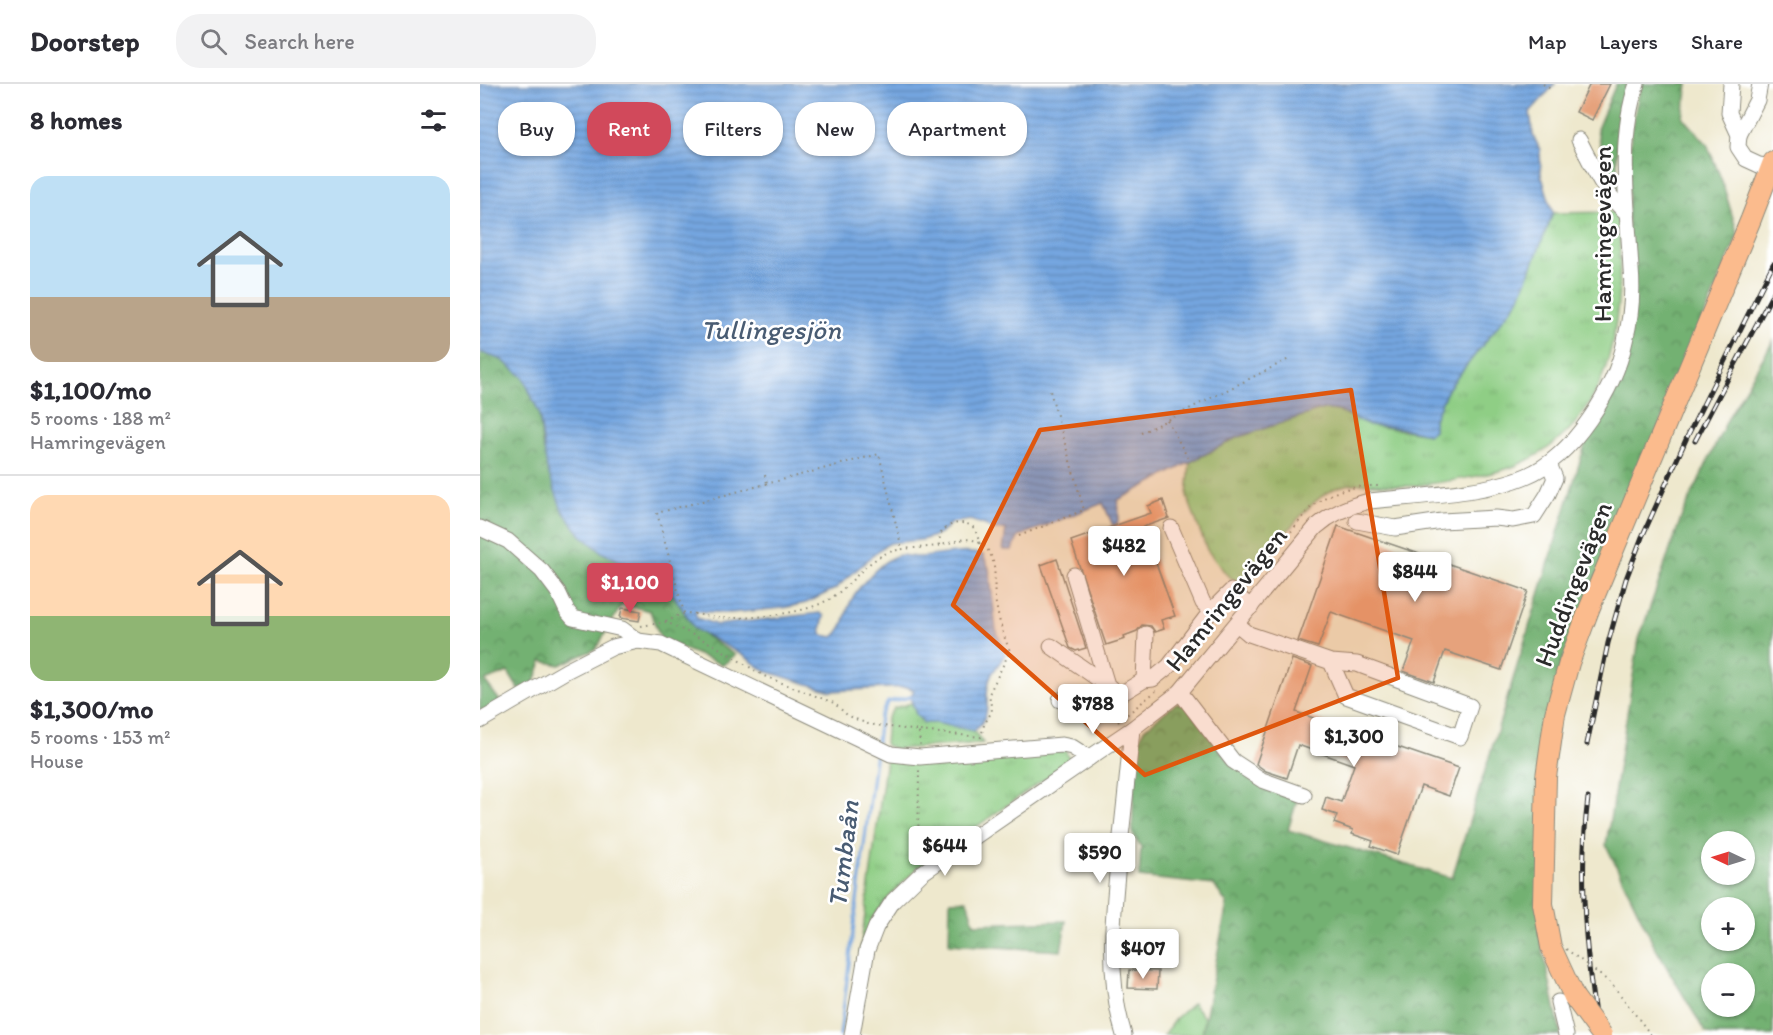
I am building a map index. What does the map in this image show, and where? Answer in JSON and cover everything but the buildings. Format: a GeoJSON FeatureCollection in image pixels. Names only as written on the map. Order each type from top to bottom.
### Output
{"type":"FeatureCollection","features":[{"type":"Feature","properties":{"kind":"main road","name":"Huddingevägen"},"geometry":{"type":"LineString","coordinates":[[1602,1035],[1566,1000],[1551,947],[1543,904],[1546,777],[1555,714],[1569,663],[1590,607],[1772,165]]}},
{"type":"Feature","properties":{"kind":"street","name":"Hamringevägen"},"geometry":{"type":"LineString","coordinates":[[852,1035],[867,950],[876,927],[893,902],[915,879],[1132,729],[1180,692],[1316,527],[1327,517],[1350,506],[1369,501],[1494,485],[1527,476],[1549,464],[1568,445],[1600,403],[1625,342],[1631,303],[1632,272],[1627,213],[1626,132],[1631,102],[1637,84]]}},
{"type":"Feature","properties":{"kind":"street"},"geometry":{"type":"LineString","coordinates":[[1731,84],[1729,113],[1739,135]]}},
{"type":"Feature","properties":{"kind":"street"},"geometry":{"type":"LineString","coordinates":[[1760,84],[1757,100],[1739,135],[1738,147],[1746,159],[1759,165],[1772,165]]}},
{"type":"Feature","properties":{"kind":"street"},"geometry":{"type":"LineString","coordinates":[[1580,140],[1608,194],[1617,206],[1627,213]]}},
{"type":"Feature","properties":{"kind":"street"},"geometry":{"type":"LineString","coordinates":[[1357,522],[1395,528],[1442,521],[1496,518],[1513,520],[1534,516],[1555,478],[1549,464]]}},
{"type":"Feature","properties":{"kind":"street"},"geometry":{"type":"LineString","coordinates":[[480,528],[508,542],[542,571],[573,618],[622,629],[639,641]]}},
{"type":"Feature","properties":{"kind":"street"},"geometry":{"type":"LineString","coordinates":[[1171,528],[1203,603],[1211,611]]}},
{"type":"Feature","properties":{"kind":"street"},"geometry":{"type":"LineString","coordinates":[[1074,575],[1107,685]]}},
{"type":"Feature","properties":{"kind":"street"},"geometry":{"type":"LineString","coordinates":[[1060,700],[1107,699],[1119,695],[1144,680],[1153,679],[1169,666],[1211,611],[1231,591],[1251,607]]}},
{"type":"Feature","properties":{"kind":"street"},"geometry":{"type":"LineString","coordinates":[[1237,624],[1250,634],[1331,662],[1357,664],[1470,706],[1460,737],[1346,696],[1331,662]]}},
{"type":"Feature","properties":{"kind":"street"},"geometry":{"type":"LineString","coordinates":[[1144,680],[1146,634]]}},
{"type":"Feature","properties":{"kind":"street"},"geometry":{"type":"LineString","coordinates":[[480,721],[613,647],[639,641],[661,644],[891,754],[920,758],[1062,745],[1071,747],[1089,758]]}},
{"type":"Feature","properties":{"kind":"street"},"geometry":{"type":"LineString","coordinates":[[1052,646],[1119,695]]}},
{"type":"Feature","properties":{"kind":"street"},"geometry":{"type":"LineString","coordinates":[[1180,692],[1233,761],[1262,780],[1304,795]]}},
{"type":"Feature","properties":{"kind":"street"},"geometry":{"type":"LineString","coordinates":[[1124,1035],[1116,1008],[1112,953],[1116,880],[1132,729]]}},
{"type":"Feature","properties":{"kind":"street"},"geometry":{"type":"LineString","coordinates":[[1566,1000],[1566,1035]]}},
{"type":"Feature","properties":{"kind":"path"},"geometry":{"type":"LineString","coordinates":[[1543,84],[1552,90]]}},
{"type":"Feature","properties":{"kind":"path"},"geometry":{"type":"LineString","coordinates":[[1141,433],[1291,358]]}},
{"type":"Feature","properties":{"kind":"path"},"geometry":{"type":"LineString","coordinates":[[1019,536],[1084,510],[1050,391]]}},
{"type":"Feature","properties":{"kind":"path"},"geometry":{"type":"LineString","coordinates":[[1167,420],[1190,462]]}},
{"type":"Feature","properties":{"kind":"path"},"geometry":{"type":"LineString","coordinates":[[684,613],[657,513],[879,454],[902,549]]}},
{"type":"Feature","properties":{"kind":"path"},"geometry":{"type":"LineString","coordinates":[[765,475],[767,483]]}},
{"type":"Feature","properties":{"kind":"path"},"geometry":{"type":"LineString","coordinates":[[939,545],[940,536],[944,531],[957,523],[965,522],[975,529],[980,544]]}},
{"type":"Feature","properties":{"kind":"path"},"geometry":{"type":"LineString","coordinates":[[622,629],[666,622],[684,613],[714,618],[732,618],[808,609],[837,594],[877,558],[902,549],[971,539],[980,544],[992,557],[1001,631],[1010,651],[989,694],[992,711],[984,725],[981,737],[868,724],[848,715],[834,703],[764,676],[714,645],[666,622]]}},
{"type":"Feature","properties":{"kind":"path"},"geometry":{"type":"LineString","coordinates":[[915,879],[919,834],[919,731]]}},
{"type":"Feature","properties":{"kind":"path"},"geometry":{"type":"LineString","coordinates":[[1566,949],[1612,984],[1651,1035]]}},
{"type":"Feature","properties":{"kind":"highlighted area"},"geometry":{"type":"Polygon","coordinates":[[[1351,390],[1398,678],[1145,775],[953,605],[1040,430],[1351,390]]]}},
{"type":"Feature","properties":{"kind":"green space"},"geometry":{"type":"Polygon","coordinates":[[[1616,84],[1627,84],[1618,124],[1618,191],[1610,187],[1597,129],[1616,84]]]}},
{"type":"Feature","properties":{"kind":"green space"},"geometry":{"type":"Polygon","coordinates":[[[1641,84],[1688,84],[1683,117],[1707,144],[1722,181],[1738,235],[1561,663],[1539,932],[1561,1035],[1202,1035],[1227,904],[1214,885],[1139,877],[1141,847],[1132,833],[1136,747],[1144,729],[1176,703],[1186,705],[1232,765],[1297,800],[1288,830],[1452,878],[1588,435],[1603,415],[1622,374],[1631,131],[1641,84]]]}},
{"type":"Feature","properties":{"kind":"green space"},"geometry":{"type":"Polygon","coordinates":[[[1619,212],[1619,286],[1616,323],[1608,359],[1596,392],[1577,421],[1550,446],[1515,466],[1496,472],[1415,486],[1363,483],[1336,488],[1311,505],[1299,518],[1245,588],[1227,575],[1207,550],[1187,496],[1190,462],[1236,438],[1323,409],[1339,411],[1369,425],[1429,434],[1434,430],[1434,419],[1448,389],[1519,299],[1553,213],[1619,212]]]}},
{"type":"Feature","properties":{"kind":"green space"},"geometry":{"type":"Polygon","coordinates":[[[1773,341],[1773,1035],[1712,1035],[1705,1032],[1656,949],[1606,845],[1639,639],[1681,518],[1729,416],[1773,341]]]}},
{"type":"Feature","properties":{"kind":"green space"},"geometry":{"type":"Polygon","coordinates":[[[480,352],[502,360],[523,377],[539,413],[542,443],[562,510],[581,535],[603,553],[657,578],[674,596],[695,629],[735,655],[723,665],[661,640],[650,611],[622,604],[596,649],[560,665],[542,661],[535,682],[519,690],[508,672],[485,681],[500,701],[494,707],[483,711],[480,709],[480,352]]]}},
{"type":"Feature","properties":{"kind":"green space"},"geometry":{"type":"Polygon","coordinates":[[[912,703],[916,714],[924,723],[936,723],[974,731],[983,743],[896,749],[885,745],[887,718],[894,708],[912,703]]]}},
{"type":"Feature","properties":{"kind":"green space"},"geometry":{"type":"Polygon","coordinates":[[[1065,749],[1070,761],[916,869],[888,898],[871,920],[860,952],[886,759],[1065,749]]]}},
{"type":"Feature","properties":{"kind":"green space"},"geometry":{"type":"Polygon","coordinates":[[[967,900],[974,924],[1066,921],[1061,951],[949,944],[950,901],[967,900]]]}},
{"type":"Feature","properties":{"kind":"green space"},"geometry":{"type":"Polygon","coordinates":[[[1193,1003],[1205,1019],[1202,1035],[1164,1035],[1174,1020],[1193,1003]]]}},
{"type":"Feature","properties":{"kind":"water","name":"Tullingesjön"},"geometry":{"type":"Polygon","coordinates":[[[480,84],[1555,84],[1530,112],[1533,135],[1540,150],[1541,174],[1553,213],[1519,299],[1448,389],[1434,419],[1434,430],[1429,434],[1369,425],[1339,411],[1323,409],[1236,438],[1118,500],[1119,517],[1115,530],[1103,503],[1019,536],[1012,550],[1003,550],[1006,529],[992,530],[970,520],[951,523],[940,534],[922,540],[890,543],[880,549],[835,589],[806,603],[783,608],[730,613],[695,611],[697,618],[717,625],[820,613],[824,616],[821,630],[823,635],[833,637],[843,625],[851,601],[858,589],[890,559],[901,555],[916,557],[975,553],[983,555],[989,568],[996,629],[1005,654],[989,683],[985,717],[974,731],[936,723],[924,723],[916,714],[910,697],[914,690],[907,687],[831,691],[765,671],[744,656],[695,629],[674,596],[657,578],[603,553],[581,535],[562,510],[547,469],[539,413],[523,377],[502,360],[480,352],[480,84]]]}},
{"type":"Feature","properties":{"kind":"waterway","name":"Tumbaån"},"geometry":{"type":"LineString","coordinates":[[877,742],[880,716],[888,702],[910,697]]}},
{"type":"Feature","properties":{"kind":"waterway","name":"Tumbaån"},"geometry":{"type":"LineString","coordinates":[[840,1035],[876,751]]}},
{"type":"Feature","properties":{"kind":"railway"},"geometry":{"type":"LineString","coordinates":[[1587,744],[1608,643],[1626,579],[1642,537],[1688,435],[1773,264]]}},
{"type":"Feature","properties":{"kind":"railway"},"geometry":{"type":"LineString","coordinates":[[1695,441],[1773,293]]}},
{"type":"Feature","properties":{"kind":"railway"},"geometry":{"type":"LineString","coordinates":[[1588,798],[1584,858],[1585,917],[1598,1035]]}}]}
